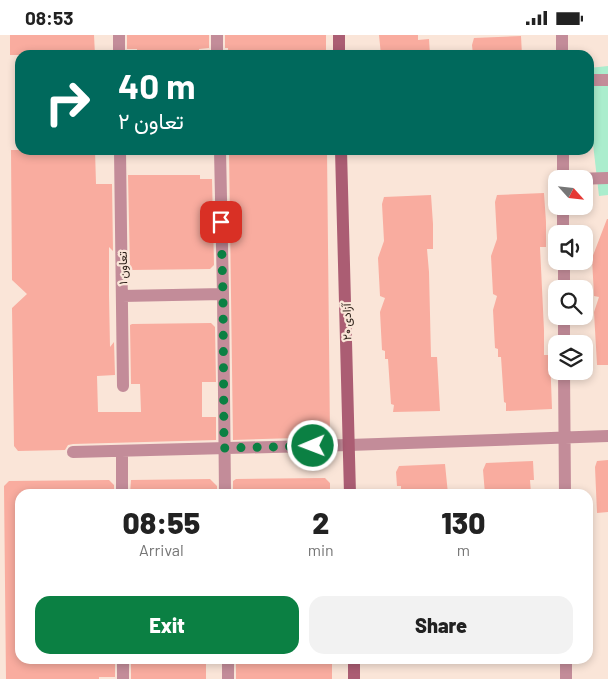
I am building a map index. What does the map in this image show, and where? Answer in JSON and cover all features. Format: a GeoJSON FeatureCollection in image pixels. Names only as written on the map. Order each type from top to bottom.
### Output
{"type":"FeatureCollection","features":[{"type":"Feature","properties":{"kind":"street"},"geometry":{"type":"LineString","coordinates":[[119,35],[120,50]]}},
{"type":"Feature","properties":{"kind":"street"},"geometry":{"type":"LineString","coordinates":[[216,35],[217,50]]}},
{"type":"Feature","properties":{"kind":"street"},"geometry":{"type":"LineString","coordinates":[[339,35],[339,50]]}},
{"type":"Feature","properties":{"kind":"street"},"geometry":{"type":"LineString","coordinates":[[562,35],[562,50]]}},
{"type":"Feature","properties":{"kind":"street"},"geometry":{"type":"LineString","coordinates":[[594,80],[608,80]]}},
{"type":"Feature","properties":{"kind":"street","name":"تعاون ۱"},"geometry":{"type":"LineString","coordinates":[[120,155],[123,386]]}},
{"type":"Feature","properties":{"kind":"street"},"geometry":{"type":"LineString","coordinates":[[220,155],[225,489]]}},
{"type":"Feature","properties":{"kind":"street","name":"آزادی ۲۰"},"geometry":{"type":"LineString","coordinates":[[342,155],[350,489]]}},
{"type":"Feature","properties":{"kind":"street"},"geometry":{"type":"LineString","coordinates":[[563,155],[563,170]]}},
{"type":"Feature","properties":{"kind":"street"},"geometry":{"type":"LineString","coordinates":[[593,178],[608,178]]}},
{"type":"Feature","properties":{"kind":"street"},"geometry":{"type":"LineString","coordinates":[[122,296],[223,295]]}},
{"type":"Feature","properties":{"kind":"street"},"geometry":{"type":"LineString","coordinates":[[564,380],[565,489]]}},
{"type":"Feature","properties":{"kind":"street"},"geometry":{"type":"LineString","coordinates":[[73,452],[349,445],[608,435]]}},
{"type":"Feature","properties":{"kind":"street"},"geometry":{"type":"LineString","coordinates":[[122,451],[122,489]]}},
{"type":"Feature","properties":{"kind":"street"},"geometry":{"type":"LineString","coordinates":[[123,664],[123,679]]}},
{"type":"Feature","properties":{"kind":"street"},"geometry":{"type":"LineString","coordinates":[[228,664],[228,679]]}},
{"type":"Feature","properties":{"kind":"street"},"geometry":{"type":"LineString","coordinates":[[354,664],[354,679]]}},
{"type":"Feature","properties":{"kind":"street"},"geometry":{"type":"LineString","coordinates":[[566,664],[566,679]]}},
{"type":"Feature","properties":{"kind":"green space"},"geometry":{"type":"Polygon","coordinates":[[[608,66],[608,195],[599,196],[594,152],[594,67],[608,66]]]}},
{"type":"Feature","properties":{"kind":"building"},"geometry":{"type":"Polygon","coordinates":[[[10,35],[94,35],[95,50],[15,50],[15,55],[10,55],[10,35]]]}},
{"type":"Feature","properties":{"kind":"building"},"geometry":{"type":"Polygon","coordinates":[[[127,35],[209,35],[209,48],[199,50],[127,49],[127,35]]]}},
{"type":"Feature","properties":{"kind":"building"},"geometry":{"type":"Polygon","coordinates":[[[225,35],[326,35],[326,50],[228,50],[228,48],[225,48],[225,35]]]}},
{"type":"Feature","properties":{"kind":"building"},"geometry":{"type":"Polygon","coordinates":[[[379,35],[418,35],[418,40],[429,39],[430,50],[380,50],[379,35]]]}},
{"type":"Feature","properties":{"kind":"building"},"geometry":{"type":"Polygon","coordinates":[[[521,36],[522,50],[472,50],[474,38],[521,36]]]}},
{"type":"Feature","properties":{"kind":"building"},"geometry":{"type":"Polygon","coordinates":[[[11,150],[15,150],[15,155],[95,155],[96,184],[112,184],[113,251],[109,247],[109,295],[110,347],[114,342],[115,375],[97,376],[98,412],[141,412],[140,384],[131,384],[130,325],[211,323],[215,327],[216,382],[202,382],[202,417],[216,417],[216,440],[73,444],[68,445],[65,450],[18,451],[14,446],[12,308],[27,294],[12,280],[11,150]]]}},
{"type":"Feature","properties":{"kind":"building"},"geometry":{"type":"Polygon","coordinates":[[[229,155],[327,155],[330,437],[233,440],[229,155]]]}},
{"type":"Feature","properties":{"kind":"building"},"geometry":{"type":"Polygon","coordinates":[[[128,175],[200,175],[200,179],[212,179],[214,265],[210,269],[131,270],[128,175]]]}},
{"type":"Feature","properties":{"kind":"building"},"geometry":{"type":"Polygon","coordinates":[[[544,193],[546,247],[540,247],[544,355],[548,355],[548,380],[551,380],[552,409],[506,411],[501,357],[498,357],[498,349],[495,348],[493,310],[497,296],[493,294],[491,256],[497,239],[495,202],[497,195],[544,193]]]}},
{"type":"Feature","properties":{"kind":"building"},"geometry":{"type":"Polygon","coordinates":[[[431,195],[433,249],[427,249],[431,357],[437,357],[440,411],[393,412],[394,405],[391,404],[388,359],[385,359],[385,351],[382,350],[380,312],[385,298],[380,296],[378,258],[384,241],[382,204],[384,197],[431,195]]]}},
{"type":"Feature","properties":{"kind":"building"},"geometry":{"type":"Polygon","coordinates":[[[608,219],[608,365],[597,365],[594,312],[599,297],[594,296],[593,255],[608,219]]]}},
{"type":"Feature","properties":{"kind":"building"},"geometry":{"type":"Polygon","coordinates":[[[608,460],[608,512],[597,513],[595,467],[597,461],[608,460]]]}},
{"type":"Feature","properties":{"kind":"building"},"geometry":{"type":"Polygon","coordinates":[[[533,461],[534,480],[530,480],[531,489],[485,489],[483,470],[486,463],[533,461]]]}},
{"type":"Feature","properties":{"kind":"building"},"geometry":{"type":"Polygon","coordinates":[[[445,464],[448,489],[401,489],[401,486],[397,486],[396,472],[399,466],[445,464]]]}},
{"type":"Feature","properties":{"kind":"building"},"geometry":{"type":"Polygon","coordinates":[[[325,478],[330,483],[330,489],[233,489],[233,481],[236,479],[325,478]]]}},
{"type":"Feature","properties":{"kind":"building"},"geometry":{"type":"Polygon","coordinates":[[[210,479],[217,486],[217,489],[130,489],[131,480],[210,479]]]}},
{"type":"Feature","properties":{"kind":"building"},"geometry":{"type":"Polygon","coordinates":[[[109,480],[114,485],[114,489],[15,489],[15,664],[115,664],[115,677],[99,677],[99,679],[6,679],[4,486],[9,481],[109,480]]]}},
{"type":"Feature","properties":{"kind":"building"},"geometry":{"type":"Polygon","coordinates":[[[131,664],[206,664],[206,679],[131,679],[131,664]]]}},
{"type":"Feature","properties":{"kind":"building"},"geometry":{"type":"Polygon","coordinates":[[[236,664],[332,664],[332,679],[236,679],[236,664]]]}},
{"type":"Feature","properties":{"kind":"route"},"geometry":{"type":"LineString","coordinates":[[221,222],[224,448],[313,446]]}}]}
